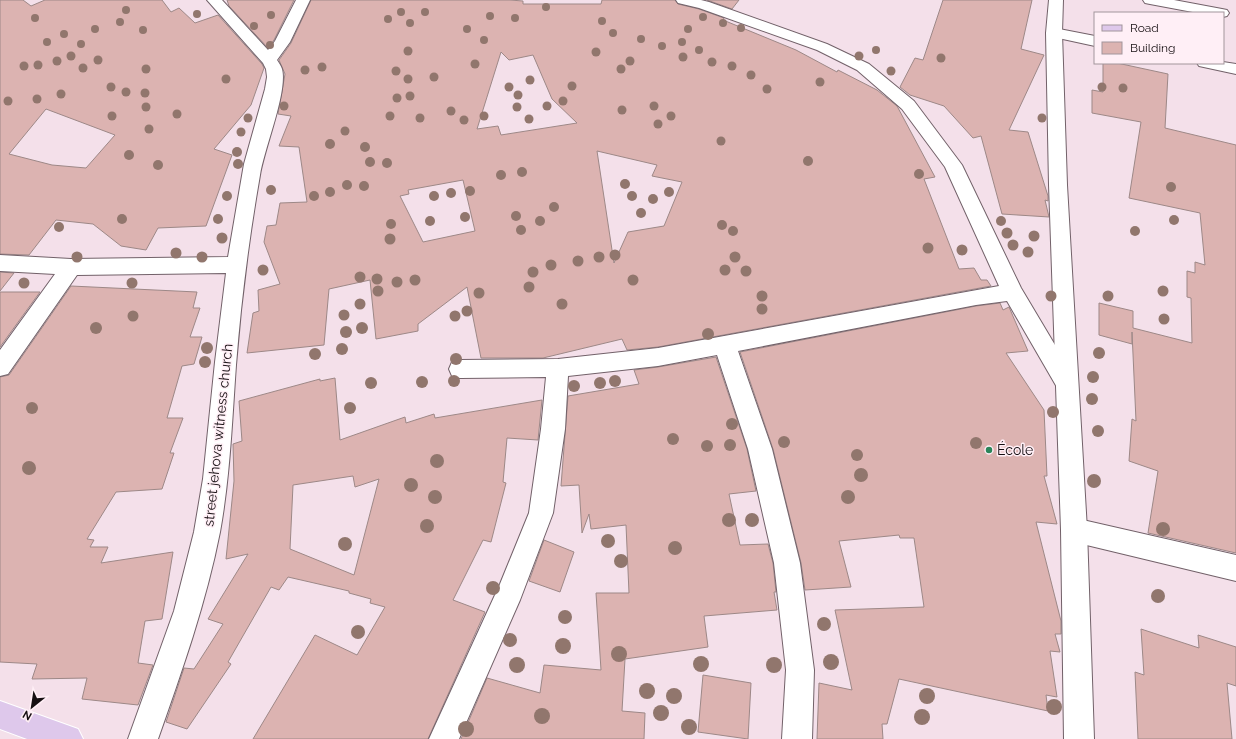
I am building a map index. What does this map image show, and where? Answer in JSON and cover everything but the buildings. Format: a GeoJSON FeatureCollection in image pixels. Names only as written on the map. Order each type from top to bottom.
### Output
{"type":"FeatureCollection","features":[{"type":"Feature","properties":{"kind":"main road"},"geometry":{"type":"LineString","coordinates":[[1,718],[68,739]]}},
{"type":"Feature","properties":{"kind":"street"},"geometry":{"type":"LineString","coordinates":[[214,0],[269,60],[282,42],[303,0]]}},
{"type":"Feature","properties":{"kind":"street"},"geometry":{"type":"LineString","coordinates":[[683,0],[704,5],[822,47],[863,67],[908,105],[953,165],[1012,292],[1066,382]]}},
{"type":"Feature","properties":{"kind":"street"},"geometry":{"type":"LineString","coordinates":[[1056,0],[1054,33],[1058,185],[1074,530],[1080,739]]}},
{"type":"Feature","properties":{"kind":"street"},"geometry":{"type":"LineString","coordinates":[[1150,0],[1217,12]]}},
{"type":"Feature","properties":{"kind":"street"},"geometry":{"type":"LineString","coordinates":[[1224,13],[1236,16]]}},
{"type":"Feature","properties":{"kind":"street"},"geometry":{"type":"LineString","coordinates":[[1054,33],[1094,41]]}},
{"type":"Feature","properties":{"kind":"street","name":"street jehova witness church"},"geometry":{"type":"LineString","coordinates":[[143,739],[173,658],[194,590],[208,531],[216,472],[236,265],[253,160],[275,84],[275,70],[269,60]]}},
{"type":"Feature","properties":{"kind":"street"},"geometry":{"type":"LineString","coordinates":[[1210,64],[1236,69]]}},
{"type":"Feature","properties":{"kind":"street"},"geometry":{"type":"LineString","coordinates":[[0,263],[71,267],[236,265]]}},
{"type":"Feature","properties":{"kind":"street"},"geometry":{"type":"LineString","coordinates":[[0,367],[71,267]]}},
{"type":"Feature","properties":{"kind":"street"},"geometry":{"type":"LineString","coordinates":[[460,369],[558,368],[658,357],[976,297],[1012,292]]}},
{"type":"Feature","properties":{"kind":"street"},"geometry":{"type":"LineString","coordinates":[[725,345],[760,449],[787,563],[800,670],[797,739]]}},
{"type":"Feature","properties":{"kind":"street"},"geometry":{"type":"LineString","coordinates":[[444,739],[511,591],[541,513],[553,429],[558,368]]}},
{"type":"Feature","properties":{"kind":"street"},"geometry":{"type":"LineString","coordinates":[[1074,530],[1236,568]]}},
{"type":"Feature","properties":{"kind":"place","name":"École"},"geometry":{"type":"Point","coordinates":[989,450]}}]}
